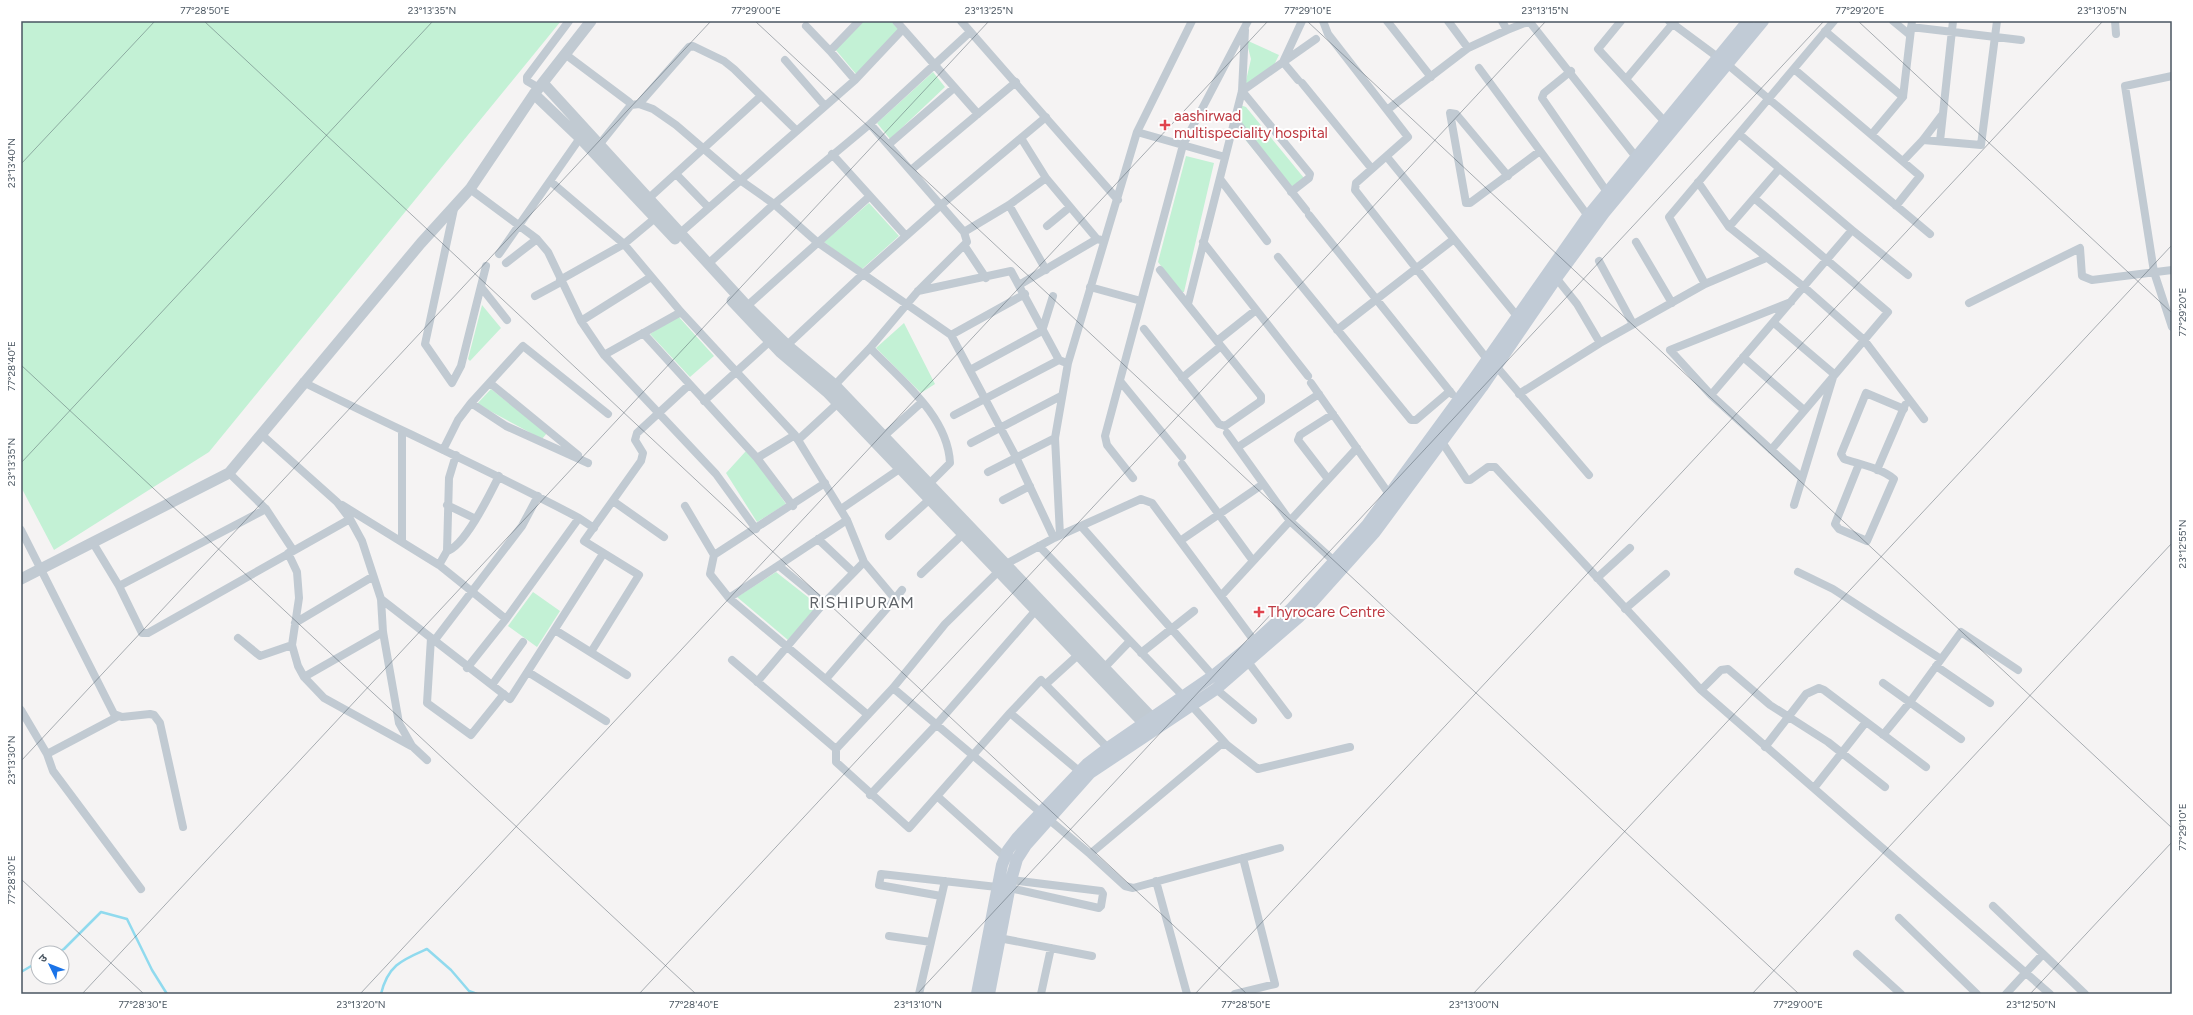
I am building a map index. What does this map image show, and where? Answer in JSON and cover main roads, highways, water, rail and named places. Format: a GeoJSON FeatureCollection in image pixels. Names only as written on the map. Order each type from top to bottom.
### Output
{"type":"FeatureCollection","features":[{"type":"Feature","properties":{"kind":"main road"},"geometry":{"type":"LineString","coordinates":[[989,994],[1010,884],[1018,859],[1044,816],[1079,771],[1108,748],[1152,725],[1188,702],[1216,689],[1248,662],[1291,609],[1367,525],[1458,401],[1492,363],[1517,316],[1604,214],[1723,61],[1748,21]]}},
{"type":"Feature","properties":{"kind":"main road"},"geometry":{"type":"LineString","coordinates":[[1188,702],[1213,676],[1259,647],[1299,617],[1375,532],[1442,442],[1492,363],[1553,274],[1588,216],[1665,122],[1763,21]]}},
{"type":"Feature","properties":{"kind":"main road"},"geometry":{"type":"LineString","coordinates":[[977,994],[997,887],[1005,857],[1017,838],[1044,816],[1090,773],[1152,725]]}},
{"type":"Feature","properties":{"kind":"waterway"},"geometry":{"type":"LineString","coordinates":[[68,945],[101,912],[127,919],[152,970],[167,994]]}},
{"type":"Feature","properties":{"kind":"waterway"},"geometry":{"type":"LineString","coordinates":[[381,994],[388,976],[397,965],[403,960],[427,949],[451,970],[469,991],[477,994]]}},
{"type":"Feature","properties":{"kind":"waterway"},"geometry":{"type":"LineString","coordinates":[[21,972],[30,967]]}},
{"type":"Feature","properties":{"kind":"place","name":"aashirwad multispeciality hospital"},"geometry":{"type":"Point","coordinates":[1165,125]}},
{"type":"Feature","properties":{"kind":"place","name":"Thyrocare Centre"},"geometry":{"type":"Point","coordinates":[1259,612]}},
{"type":"Feature","properties":{"kind":"district","name":"RISHIPURAM"},"geometry":{"type":"Point","coordinates":[862,602]}}]}
